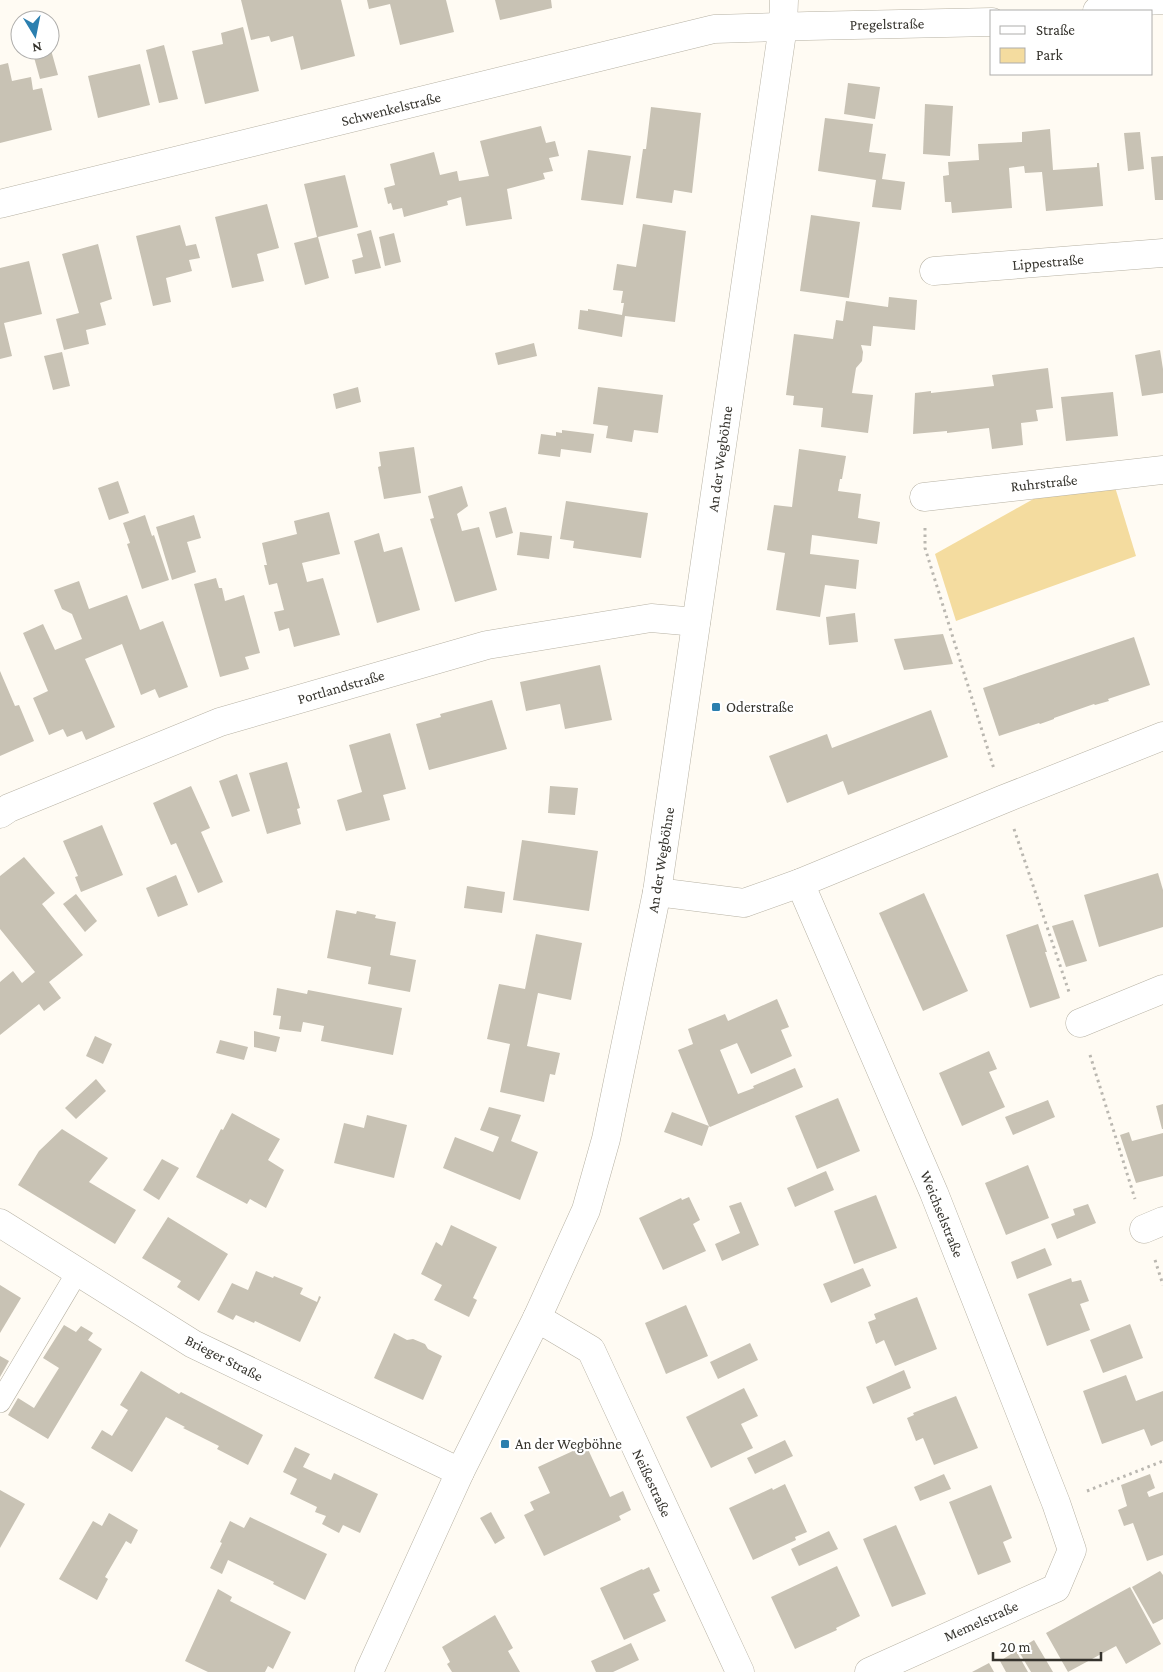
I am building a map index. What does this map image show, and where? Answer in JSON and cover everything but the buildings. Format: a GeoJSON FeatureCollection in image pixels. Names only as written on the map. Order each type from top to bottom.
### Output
{"type":"FeatureCollection","features":[{"type":"Feature","properties":{"kind":"street"},"geometry":{"type":"LineString","coordinates":[[1100,10],[1128,2],[1163,0]]}},
{"type":"Feature","properties":{"kind":"street","name":"Pregelstraße"},"geometry":{"type":"LineString","coordinates":[[784,13],[990,22]]}},
{"type":"Feature","properties":{"kind":"street","name":"Schwenkelstraße"},"geometry":{"type":"LineString","coordinates":[[0,204],[784,13]]}},
{"type":"Feature","properties":{"kind":"street","name":"An der Wegböhne"},"geometry":{"type":"LineString","coordinates":[[369,1672],[460,1472],[537,1318],[586,1210],[606,1139],[657,892],[784,13]]}},
{"type":"Feature","properties":{"kind":"street","name":"Lippestraße"},"geometry":{"type":"LineString","coordinates":[[934,271],[1163,253]]}},
{"type":"Feature","properties":{"kind":"street","name":"Ruhrstraße"},"geometry":{"type":"LineString","coordinates":[[924,497],[1163,470]]}},
{"type":"Feature","properties":{"kind":"street","name":"Portlandstraße"},"geometry":{"type":"LineString","coordinates":[[0,814],[9,808],[220,722],[487,645],[651,618],[696,622]]}},
{"type":"Feature","properties":{"kind":"street"},"geometry":{"type":"LineString","coordinates":[[657,892],[744,903],[800,884],[1004,799],[1163,736]]}},
{"type":"Feature","properties":{"kind":"street","name":"Weichselstraße"},"geometry":{"type":"LineString","coordinates":[[800,884],[934,1193],[1056,1504],[1072,1550]]}},
{"type":"Feature","properties":{"kind":"street"},"geometry":{"type":"LineString","coordinates":[[1080,1023],[1163,988]]}},
{"type":"Feature","properties":{"kind":"street","name":"Brieger Straße"},"geometry":{"type":"LineString","coordinates":[[0,1223],[193,1344],[460,1472]]}},
{"type":"Feature","properties":{"kind":"street","name":"Neißestraße"},"geometry":{"type":"LineString","coordinates":[[537,1318],[591,1350],[740,1672]]}},
{"type":"Feature","properties":{"kind":"street","name":"Memelstraße"},"geometry":{"type":"LineString","coordinates":[[868,1672],[1056,1588],[1072,1550]]}},
{"type":"Feature","properties":{"kind":"lane"},"geometry":{"type":"LineString","coordinates":[[0,1402],[78,1272]]}},
{"type":"Feature","properties":{"kind":"path"},"geometry":{"type":"LineString","coordinates":[[924,497],[924,548],[1004,799]]}},
{"type":"Feature","properties":{"kind":"path"},"geometry":{"type":"LineString","coordinates":[[1056,1504],[1163,1461]]}},
{"type":"Feature","properties":{"kind":"green space"},"geometry":{"type":"Polygon","coordinates":[[[1115,487],[1136,556],[956,621],[935,554],[1037,497],[1115,487]]]}},
{"type":"Feature","properties":{"kind":"place","name":"Oderstraße"},"geometry":{"type":"Point","coordinates":[716,707]}},
{"type":"Feature","properties":{"kind":"place","name":"An der Wegböhne"},"geometry":{"type":"Point","coordinates":[505,1444]}}]}
